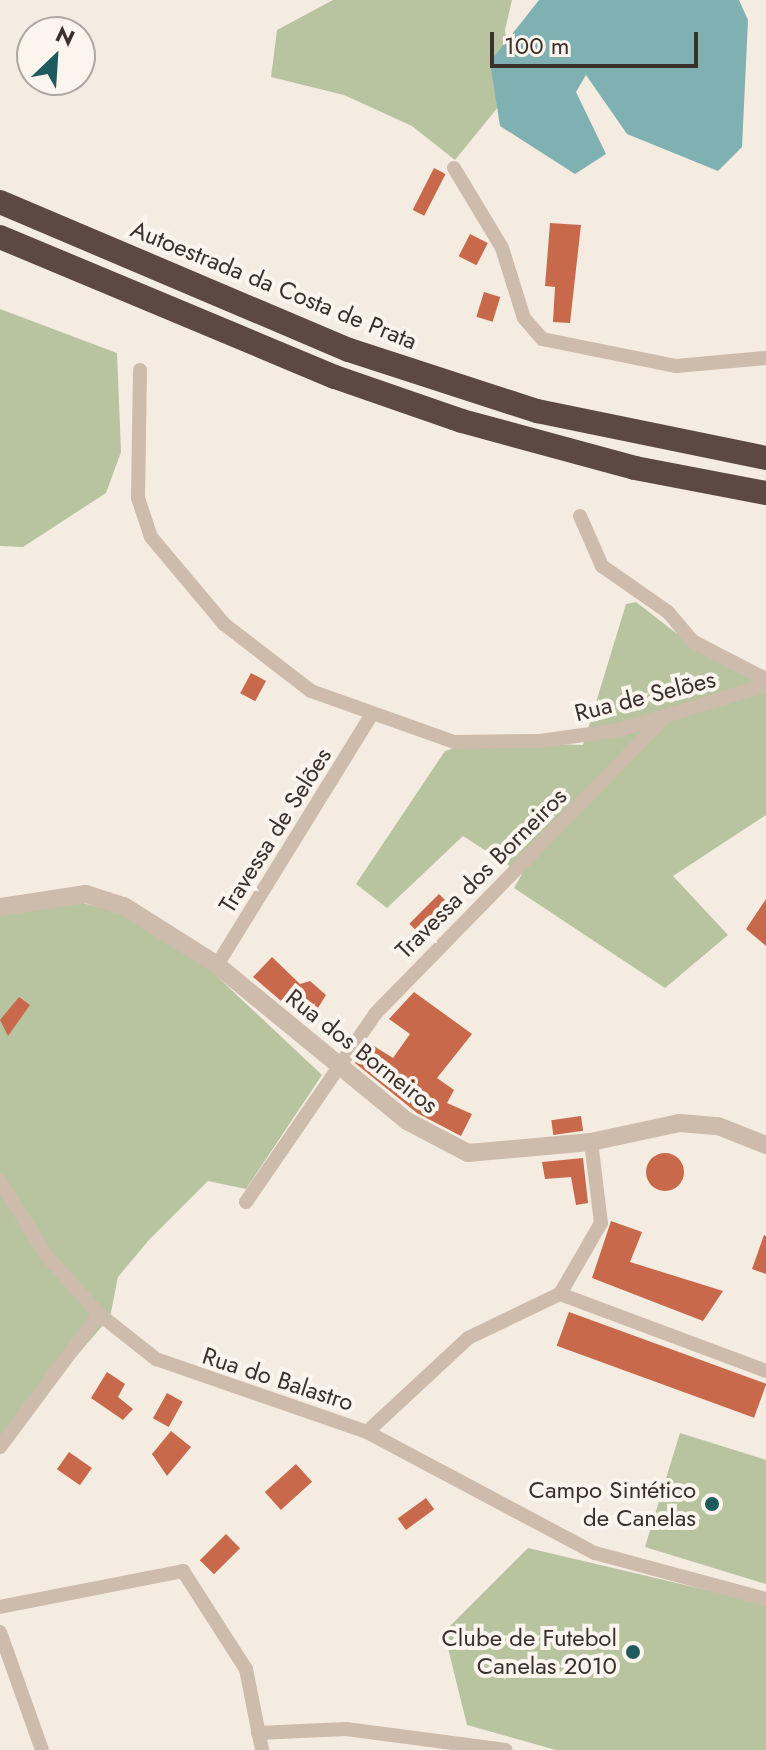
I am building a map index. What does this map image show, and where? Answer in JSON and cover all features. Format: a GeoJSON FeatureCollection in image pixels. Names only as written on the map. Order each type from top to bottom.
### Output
{"type":"FeatureCollection","features":[{"type":"Feature","properties":{"kind":"highway","name":"Autoestrada da Costa de Prata"},"geometry":{"type":"LineString","coordinates":[[0,202],[349,350],[537,411],[766,458]]}},
{"type":"Feature","properties":{"kind":"highway"},"geometry":{"type":"LineString","coordinates":[[0,237],[335,377],[462,421],[619,464],[766,493]]}},
{"type":"Feature","properties":{"kind":"street"},"geometry":{"type":"LineString","coordinates":[[454,168],[502,248],[524,318],[542,339],[676,366],[766,358]]}},
{"type":"Feature","properties":{"kind":"street","name":"Rua de Selões"},"geometry":{"type":"LineString","coordinates":[[140,370],[138,498],[175,574],[276,668],[370,717],[454,742],[540,741],[665,718],[766,682]]}},
{"type":"Feature","properties":{"kind":"street"},"geometry":{"type":"LineString","coordinates":[[580,516],[602,566],[668,612],[692,641],[766,682]]}},
{"type":"Feature","properties":{"kind":"street","name":"Travessa de Selões"},"geometry":{"type":"LineString","coordinates":[[217,965],[370,717]]}},
{"type":"Feature","properties":{"kind":"street","name":"Travessa dos Borneiros"},"geometry":{"type":"LineString","coordinates":[[246,1202],[337,1066],[449,933],[665,718]]}},
{"type":"Feature","properties":{"kind":"street","name":"Rua dos Borneiros"},"geometry":{"type":"LineString","coordinates":[[0,907],[67,894],[104,898],[217,965],[407,1121],[468,1153],[591,1142],[698,1123],[766,1145]]}},
{"type":"Feature","properties":{"kind":"street"},"geometry":{"type":"LineString","coordinates":[[591,1142],[601,1223],[560,1294],[766,1371]]}},
{"type":"Feature","properties":{"kind":"street","name":"Rua do Balastro"},"geometry":{"type":"LineString","coordinates":[[0,1181],[46,1255],[99,1314],[156,1359],[367,1432],[468,1338],[560,1294]]}},
{"type":"Feature","properties":{"kind":"street"},"geometry":{"type":"LineString","coordinates":[[0,1447],[99,1314]]}},
{"type":"Feature","properties":{"kind":"street"},"geometry":{"type":"LineString","coordinates":[[367,1432],[595,1553],[766,1599]]}},
{"type":"Feature","properties":{"kind":"street"},"geometry":{"type":"LineString","coordinates":[[0,1607],[183,1571],[246,1669],[262,1750]]}},
{"type":"Feature","properties":{"kind":"street"},"geometry":{"type":"LineString","coordinates":[[0,1632],[42,1750]]}},
{"type":"Feature","properties":{"kind":"street"},"geometry":{"type":"LineString","coordinates":[[258,1733],[346,1729],[506,1750]]}},
{"type":"Feature","properties":{"kind":"green space"},"geometry":{"type":"Polygon","coordinates":[[[333,0],[512,0],[505,30],[511,91],[455,160],[412,126],[344,95],[271,77],[277,30],[333,0]]]}},
{"type":"Feature","properties":{"kind":"green space"},"geometry":{"type":"Polygon","coordinates":[[[0,309],[117,353],[121,452],[106,493],[23,547],[0,546],[0,309]]]}},
{"type":"Feature","properties":{"kind":"green space"},"geometry":{"type":"Polygon","coordinates":[[[636,602],[676,633],[766,677],[766,815],[673,876],[728,935],[665,988],[514,888],[522,874],[463,836],[387,908],[356,884],[445,751],[477,741],[583,745],[626,604],[636,602]]]}},
{"type":"Feature","properties":{"kind":"green space"},"geometry":{"type":"Polygon","coordinates":[[[79,902],[124,914],[189,950],[322,1075],[246,1189],[208,1181],[148,1241],[118,1277],[110,1317],[0,1445],[0,915],[79,902]]]}},
{"type":"Feature","properties":{"kind":"green space","name":"Campo Sintético de Canelas"},"geometry":{"type":"Polygon","coordinates":[[[680,1433],[766,1460],[766,1584],[645,1547],[680,1433]]]}},
{"type":"Feature","properties":{"kind":"green space","name":"Clube de Futebol Canelas 2010"},"geometry":{"type":"Polygon","coordinates":[[[528,1548],[766,1604],[766,1750],[556,1750],[467,1725],[444,1632],[528,1548]]]}},
{"type":"Feature","properties":{"kind":"water"},"geometry":{"type":"Polygon","coordinates":[[[539,0],[739,0],[748,20],[742,147],[718,171],[627,134],[586,75],[576,92],[606,154],[575,174],[500,126],[490,62],[539,0]]]}},
{"type":"Feature","properties":{"kind":"building"},"geometry":{"type":"Polygon","coordinates":[[[434,168],[446,174],[424,216],[413,210],[434,168]]]}},
{"type":"Feature","properties":{"kind":"building"},"geometry":{"type":"Polygon","coordinates":[[[550,223],[581,225],[570,323],[553,322],[555,287],[545,286],[550,223]]]}},
{"type":"Feature","properties":{"kind":"building"},"geometry":{"type":"Polygon","coordinates":[[[470,234],[488,243],[476,265],[459,256],[470,234]]]}},
{"type":"Feature","properties":{"kind":"building"},"geometry":{"type":"Polygon","coordinates":[[[484,292],[500,297],[493,322],[476,317],[484,292]]]}},
{"type":"Feature","properties":{"kind":"building"},"geometry":{"type":"Polygon","coordinates":[[[251,673],[266,681],[255,701],[240,693],[251,673]]]}},
{"type":"Feature","properties":{"kind":"building"},"geometry":{"type":"Polygon","coordinates":[[[439,894],[456,911],[426,941],[409,924],[439,894]]]}},
{"type":"Feature","properties":{"kind":"building"},"geometry":{"type":"Polygon","coordinates":[[[766,899],[766,946],[746,929],[766,899]]]}},
{"type":"Feature","properties":{"kind":"building"},"geometry":{"type":"Polygon","coordinates":[[[272,957],[300,984],[310,981],[326,995],[308,1024],[253,977],[272,957]]]}},
{"type":"Feature","properties":{"kind":"building"},"geometry":{"type":"Polygon","coordinates":[[[414,992],[472,1034],[437,1078],[454,1090],[447,1103],[472,1114],[461,1136],[417,1113],[355,1063],[369,1043],[393,1058],[410,1034],[389,1019],[414,992]]]}},
{"type":"Feature","properties":{"kind":"building"},"geometry":{"type":"Polygon","coordinates":[[[19,997],[30,1005],[8,1036],[0,1020],[19,997]]]}},
{"type":"Feature","properties":{"kind":"building"},"geometry":{"type":"Polygon","coordinates":[[[581,1116],[583,1131],[553,1135],[551,1120],[581,1116]]]}},
{"type":"Feature","properties":{"kind":"building"},"geometry":{"type":"Polygon","coordinates":[[[665,1153],[679,1158],[684,1172],[679,1186],[665,1191],[651,1186],[646,1172],[651,1158],[665,1153]]]}},
{"type":"Feature","properties":{"kind":"building"},"geometry":{"type":"Polygon","coordinates":[[[583,1158],[588,1203],[576,1205],[571,1177],[545,1179],[542,1162],[583,1158]]]}},
{"type":"Feature","properties":{"kind":"building"},"geometry":{"type":"Polygon","coordinates":[[[611,1221],[642,1232],[630,1262],[723,1291],[703,1321],[592,1278],[611,1221]]]}},
{"type":"Feature","properties":{"kind":"building"},"geometry":{"type":"Polygon","coordinates":[[[766,1236],[766,1274],[752,1269],[766,1236]]]}},
{"type":"Feature","properties":{"kind":"building"},"geometry":{"type":"Polygon","coordinates":[[[569,1312],[766,1384],[754,1418],[557,1346],[569,1312]]]}},
{"type":"Feature","properties":{"kind":"building"},"geometry":{"type":"Polygon","coordinates":[[[107,1372],[125,1384],[118,1397],[133,1409],[123,1420],[91,1398],[107,1372]]]}},
{"type":"Feature","properties":{"kind":"building"},"geometry":{"type":"Polygon","coordinates":[[[167,1393],[183,1402],[169,1427],[153,1418],[167,1393]]]}},
{"type":"Feature","properties":{"kind":"building"},"geometry":{"type":"Polygon","coordinates":[[[171,1431],[191,1447],[167,1476],[152,1454],[171,1431]]]}},
{"type":"Feature","properties":{"kind":"building"},"geometry":{"type":"Polygon","coordinates":[[[69,1452],[92,1468],[80,1485],[57,1469],[69,1452]]]}},
{"type":"Feature","properties":{"kind":"building"},"geometry":{"type":"Polygon","coordinates":[[[296,1464],[312,1482],[281,1510],[265,1492],[296,1464]]]}},
{"type":"Feature","properties":{"kind":"building"},"geometry":{"type":"Polygon","coordinates":[[[426,1498],[434,1509],[406,1530],[398,1519],[426,1498]]]}},
{"type":"Feature","properties":{"kind":"building"},"geometry":{"type":"Polygon","coordinates":[[[226,1534],[240,1548],[214,1574],[200,1560],[226,1534]]]}},
{"type":"Feature","properties":{"kind":"place","name":"Campo Sintético de Canelas"},"geometry":{"type":"Point","coordinates":[712,1504]}},
{"type":"Feature","properties":{"kind":"place","name":"Clube de Futebol Canelas 2010"},"geometry":{"type":"Point","coordinates":[633,1652]}}]}
